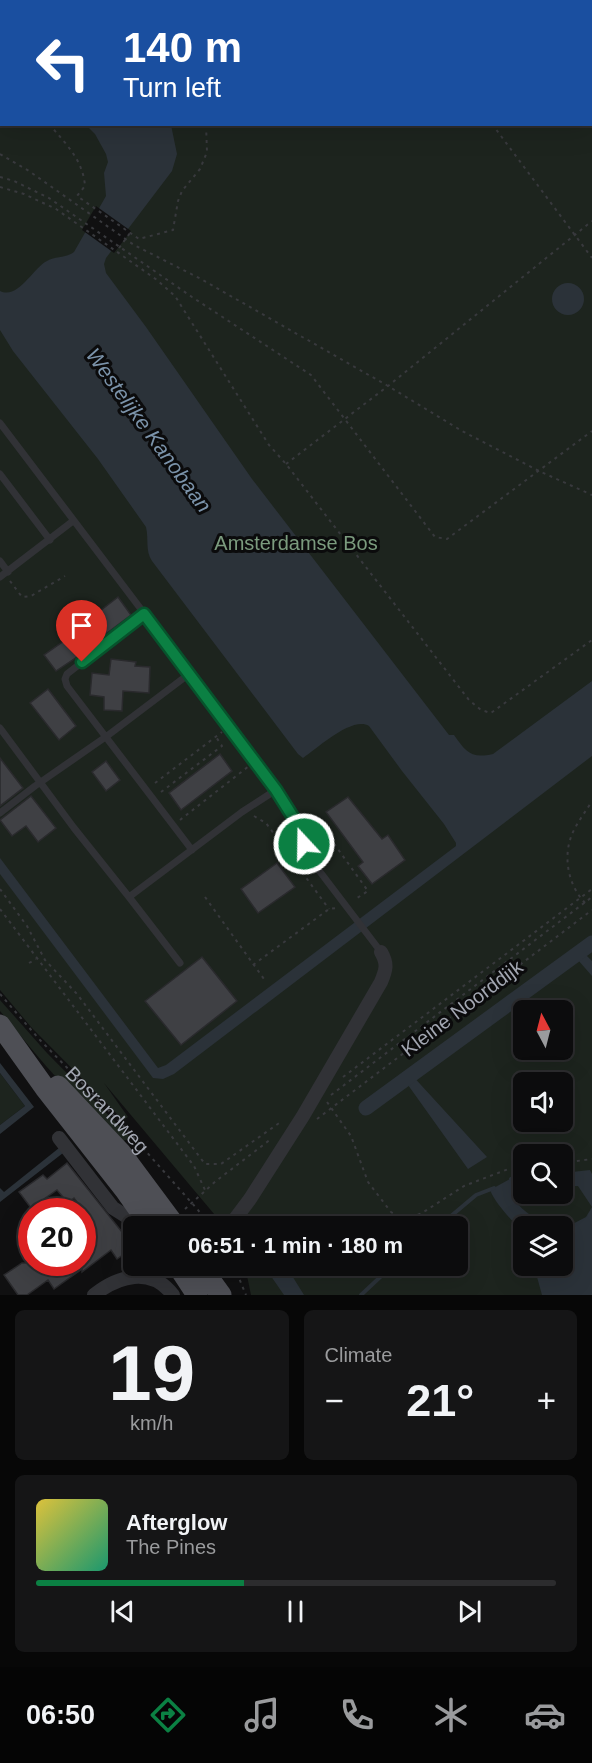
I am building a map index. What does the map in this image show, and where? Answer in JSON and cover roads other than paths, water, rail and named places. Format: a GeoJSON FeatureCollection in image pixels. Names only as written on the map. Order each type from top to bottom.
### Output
{"type":"FeatureCollection","features":[{"type":"Feature","properties":{"kind":"main road","name":"Bosrandweg"},"geometry":{"type":"LineString","coordinates":[[0,1025],[45,1088],[143,1216]]}},
{"type":"Feature","properties":{"kind":"main road","name":"Bosrandweg"},"geometry":{"type":"LineString","coordinates":[[16,1046],[79,1107],[176,1216]]}},
{"type":"Feature","properties":{"kind":"main road"},"geometry":{"type":"LineString","coordinates":[[185,1276],[198,1295]]}},
{"type":"Feature","properties":{"kind":"main road"},"geometry":{"type":"LineString","coordinates":[[207,1276],[221,1295]]}},
{"type":"Feature","properties":{"kind":"street"},"geometry":{"type":"LineString","coordinates":[[237,1216],[303,1116],[381,982],[386,970],[386,961],[381,952]]}},
{"type":"Feature","properties":{"kind":"street"},"geometry":{"type":"LineString","coordinates":[[59,1138],[113,1208],[125,1216]]}},
{"type":"Feature","properties":{"kind":"street"},"geometry":{"type":"LineString","coordinates":[[94,1295],[108,1284],[129,1276]]}},
{"type":"Feature","properties":{"kind":"street"},"geometry":{"type":"LineString","coordinates":[[149,1276],[170,1291]]}},
{"type":"Feature","properties":{"kind":"lane"},"geometry":{"type":"LineString","coordinates":[[0,423],[256,761],[298,825],[308,856],[381,952]]}},
{"type":"Feature","properties":{"kind":"lane"},"geometry":{"type":"LineString","coordinates":[[0,474],[50,540]]}},
{"type":"Feature","properties":{"kind":"lane"},"geometry":{"type":"LineString","coordinates":[[0,561],[4,574],[73,521]]}},
{"type":"Feature","properties":{"kind":"lane"},"geometry":{"type":"LineString","coordinates":[[144,614],[67,674],[65,680],[67,686],[192,850]]}},
{"type":"Feature","properties":{"kind":"lane"},"geometry":{"type":"LineString","coordinates":[[0,813],[189,674]]}},
{"type":"Feature","properties":{"kind":"lane"},"geometry":{"type":"LineString","coordinates":[[0,729],[180,963]]}},
{"type":"Feature","properties":{"kind":"lane"},"geometry":{"type":"LineString","coordinates":[[129,897],[242,812],[276,790]]}},
{"type":"Feature","properties":{"kind":"water","name":"Westelijke Kanobaan"},"geometry":{"type":"Polygon","coordinates":[[[87,126],[171,126],[177,154],[172,171],[106,258],[104,264],[106,273],[252,479],[449,735],[454,735],[466,750],[474,755],[493,754],[592,681],[592,756],[174,1074],[163,1079],[153,1078],[0,874],[0,858],[158,1068],[166,1065],[456,846],[456,843],[369,726],[354,725],[335,734],[303,758],[298,754],[152,561],[148,549],[146,527],[98,459],[13,351],[0,330],[0,291],[7,293],[13,291],[47,261],[74,252],[106,196],[104,173],[108,162],[95,134],[87,126]]]}},
{"type":"Feature","properties":{"kind":"water"},"geometry":{"type":"Polygon","coordinates":[[[568,283],[580,287],[584,299],[580,311],[568,315],[556,311],[552,299],[556,287],[568,283]]]}},
{"type":"Feature","properties":{"kind":"water"},"geometry":{"type":"Polygon","coordinates":[[[578,947],[592,961],[592,976],[571,952],[578,947]]]}},
{"type":"Feature","properties":{"kind":"water"},"geometry":{"type":"Polygon","coordinates":[[[0,1063],[34,1107],[0,1134],[0,1125],[25,1106],[0,1073],[0,1063]]]}},
{"type":"Feature","properties":{"kind":"water"},"geometry":{"type":"Polygon","coordinates":[[[410,1073],[487,1157],[468,1169],[403,1078],[410,1073]]]}},
{"type":"Feature","properties":{"kind":"water"},"geometry":{"type":"Polygon","coordinates":[[[59,1148],[63,1153],[0,1202],[0,1188],[4,1192],[59,1148]]]}},
{"type":"Feature","properties":{"kind":"water"},"geometry":{"type":"Polygon","coordinates":[[[590,1170],[592,1207],[578,1186],[573,1186],[573,1172],[590,1170]]]}},
{"type":"Feature","properties":{"kind":"water"},"geometry":{"type":"Polygon","coordinates":[[[512,1178],[513,1204],[518,1204],[532,1216],[513,1216],[513,1223],[490,1190],[512,1178]]]}},
{"type":"Feature","properties":{"kind":"water"},"geometry":{"type":"Polygon","coordinates":[[[592,1207],[592,1295],[542,1295],[537,1276],[573,1276],[573,1224],[586,1217],[592,1207]]]}},
{"type":"Feature","properties":{"kind":"water"},"geometry":{"type":"Polygon","coordinates":[[[271,1276],[292,1276],[304,1295],[284,1295],[271,1276]]]}},
{"type":"Feature","properties":{"kind":"waterway"},"geometry":{"type":"LineString","coordinates":[[366,1108],[592,943]]}},
{"type":"Feature","properties":{"kind":"waterway"},"geometry":{"type":"LineString","coordinates":[[451,1216],[476,1195],[494,1188]]}},
{"type":"Feature","properties":{"kind":"waterway"},"geometry":{"type":"LineString","coordinates":[[361,1295],[381,1276]]}},
{"type":"Feature","properties":{"kind":"park label","name":"Amsterdamse Bos"},"geometry":{"type":"Point","coordinates":[296,543]}}]}
